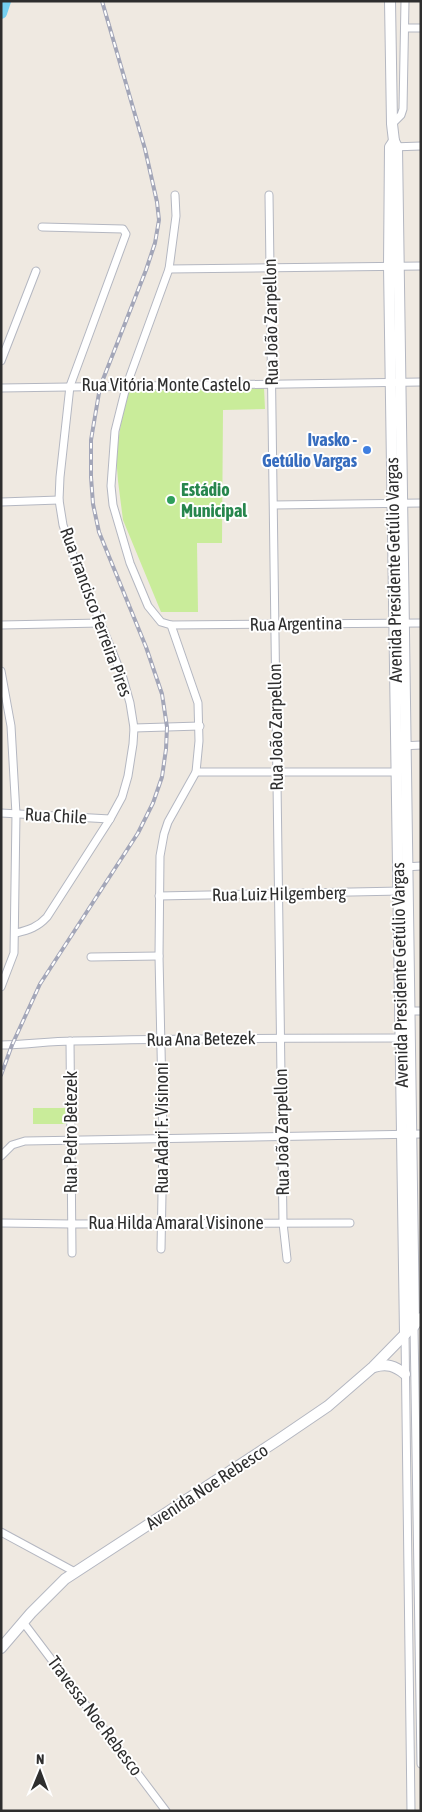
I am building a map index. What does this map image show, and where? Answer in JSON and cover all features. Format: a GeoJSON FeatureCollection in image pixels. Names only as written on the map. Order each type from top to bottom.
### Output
{"type":"FeatureCollection","features":[{"type":"Feature","properties":{"kind":"main road","name":"Avenida Presidente Getúlio Vargas"},"geometry":{"type":"LineString","coordinates":[[390,1],[405,1038],[411,1134],[417,1322]]}},
{"type":"Feature","properties":{"kind":"main road","name":"Avenida Presidente Getúlio Vargas"},"geometry":{"type":"LineString","coordinates":[[401,746],[397,772],[403,867]]}},
{"type":"Feature","properties":{"kind":"main road","name":"Avenida Presidente Getúlio Vargas"},"geometry":{"type":"LineString","coordinates":[[405,1334],[411,1134]]}},
{"type":"Feature","properties":{"kind":"main road","name":"Avenida Noe Rebesco"},"geometry":{"type":"LineString","coordinates":[[1,1648],[55,1588],[75,1572],[278,1440],[345,1393],[417,1322]]}},
{"type":"Feature","properties":{"kind":"main road"},"geometry":{"type":"LineString","coordinates":[[373,1367],[387,1364],[398,1368],[405,1374]]}},
{"type":"Feature","properties":{"kind":"street"},"geometry":{"type":"LineString","coordinates":[[392,124],[401,115],[403,109],[405,1]]}},
{"type":"Feature","properties":{"kind":"street"},"geometry":{"type":"LineString","coordinates":[[405,28],[421,28]]}},
{"type":"Feature","properties":{"kind":"street"},"geometry":{"type":"LineString","coordinates":[[393,145],[421,146]]}},
{"type":"Feature","properties":{"kind":"street"},"geometry":{"type":"LineString","coordinates":[[175,195],[176,216],[169,269],[126,387],[115,431],[111,486],[113,505],[130,563],[148,606],[162,622],[171,625],[195,690],[200,726],[199,756],[196,772],[397,772]]}},
{"type":"Feature","properties":{"kind":"street","name":"Rua João Zarpellon"},"geometry":{"type":"LineString","coordinates":[[269,195],[283,1223],[287,1259]]}},
{"type":"Feature","properties":{"kind":"street","name":"Rua Francisco Ferreira Pires"},"geometry":{"type":"LineString","coordinates":[[16,933],[39,925],[47,917],[110,819],[122,797],[128,776],[134,728],[123,678],[74,558],[63,525],[59,500],[70,386],[126,234],[123,229],[42,227]]}},
{"type":"Feature","properties":{"kind":"street"},"geometry":{"type":"LineString","coordinates":[[169,269],[421,266]]}},
{"type":"Feature","properties":{"kind":"street"},"geometry":{"type":"LineString","coordinates":[[1,361],[36,272]]}},
{"type":"Feature","properties":{"kind":"street","name":"Rua Vitória Monte Castelo"},"geometry":{"type":"LineString","coordinates":[[1,388],[421,382]]}},
{"type":"Feature","properties":{"kind":"street"},"geometry":{"type":"LineString","coordinates":[[1,502],[59,500]]}},
{"type":"Feature","properties":{"kind":"street"},"geometry":{"type":"LineString","coordinates":[[274,505],[421,503]]}},
{"type":"Feature","properties":{"kind":"street"},"geometry":{"type":"LineString","coordinates":[[1,625],[101,623]]}},
{"type":"Feature","properties":{"kind":"street","name":"Rua Argentina"},"geometry":{"type":"LineString","coordinates":[[171,625],[421,623]]}},
{"type":"Feature","properties":{"kind":"street"},"geometry":{"type":"LineString","coordinates":[[1,671],[11,726],[16,814],[16,933],[14,953],[4,969],[1,987]]}},
{"type":"Feature","properties":{"kind":"street"},"geometry":{"type":"LineString","coordinates":[[134,728],[200,726]]}},
{"type":"Feature","properties":{"kind":"street"},"geometry":{"type":"LineString","coordinates":[[401,746],[421,746]]}},
{"type":"Feature","properties":{"kind":"street","name":"Rua Adari F. Visinoni"},"geometry":{"type":"LineString","coordinates":[[161,1249],[163,1224],[163,1139],[159,956],[160,856],[168,822],[196,772]]}},
{"type":"Feature","properties":{"kind":"street","name":"Rua Chile"},"geometry":{"type":"LineString","coordinates":[[1,813],[110,819]]}},
{"type":"Feature","properties":{"kind":"street"},"geometry":{"type":"LineString","coordinates":[[403,867],[421,866]]}},
{"type":"Feature","properties":{"kind":"street","name":"Rua Luiz Hilgemberg"},"geometry":{"type":"LineString","coordinates":[[159,896],[403,891]]}},
{"type":"Feature","properties":{"kind":"street"},"geometry":{"type":"LineString","coordinates":[[91,957],[159,956]]}},
{"type":"Feature","properties":{"kind":"street"},"geometry":{"type":"LineString","coordinates":[[405,1012],[421,1011]]}},
{"type":"Feature","properties":{"kind":"street","name":"Rua Ana Betezek"},"geometry":{"type":"LineString","coordinates":[[1,1045],[161,1039],[281,1037],[405,1038]]}},
{"type":"Feature","properties":{"kind":"street","name":"Rua Pedro Betezek"},"geometry":{"type":"LineString","coordinates":[[70,1041],[72,1253]]}},
{"type":"Feature","properties":{"kind":"street"},"geometry":{"type":"LineString","coordinates":[[1,1156],[12,1145],[25,1140],[411,1134]]}},
{"type":"Feature","properties":{"kind":"street","name":"Rua Hilda Amaral Visinone"},"geometry":{"type":"LineString","coordinates":[[1,1223],[350,1223]]}},
{"type":"Feature","properties":{"kind":"street","name":"Avenida Presidente Getúlio Vargas"},"geometry":{"type":"LineString","coordinates":[[417,1322],[416,1477],[421,1764]]}},
{"type":"Feature","properties":{"kind":"street","name":"Avenida Presidente Getúlio Vargas"},"geometry":{"type":"LineString","coordinates":[[405,1334],[411,1811]]}},
{"type":"Feature","properties":{"kind":"street"},"geometry":{"type":"LineString","coordinates":[[406,1478],[416,1477]]}},
{"type":"Feature","properties":{"kind":"street"},"geometry":{"type":"LineString","coordinates":[[1,1532],[75,1572]]}},
{"type":"Feature","properties":{"kind":"street","name":"Travessa Noe Rebesco"},"geometry":{"type":"LineString","coordinates":[[23,1622],[166,1811]]}},
{"type":"Feature","properties":{"kind":"green space","name":"Estádio Municipal"},"geometry":{"type":"Polygon","coordinates":[[[264,388],[265,409],[223,410],[222,543],[197,543],[198,612],[161,612],[123,520],[116,455],[126,391],[264,388]]]}},
{"type":"Feature","properties":{"kind":"green space"},"geometry":{"type":"Polygon","coordinates":[[[33,1108],[66,1108],[66,1124],[33,1124],[33,1108]]]}},
{"type":"Feature","properties":{"kind":"waterway"},"geometry":{"type":"LineString","coordinates":[[1,13],[5,1]]}},
{"type":"Feature","properties":{"kind":"railway"},"geometry":{"type":"LineString","coordinates":[[1,1075],[12,1045],[40,984],[138,833],[153,803],[162,777],[166,749],[167,727],[162,694],[146,647],[99,532],[93,504],[91,440],[100,387],[146,270],[155,243],[159,220],[157,202],[145,149],[102,1]]}},
{"type":"Feature","properties":{"kind":"place","name":"Ivasko - Getúlio Vargas"},"geometry":{"type":"Point","coordinates":[367,450]}},
{"type":"Feature","properties":{"kind":"place","name":"Estádio Municipal"},"geometry":{"type":"Point","coordinates":[171,500]}}]}
